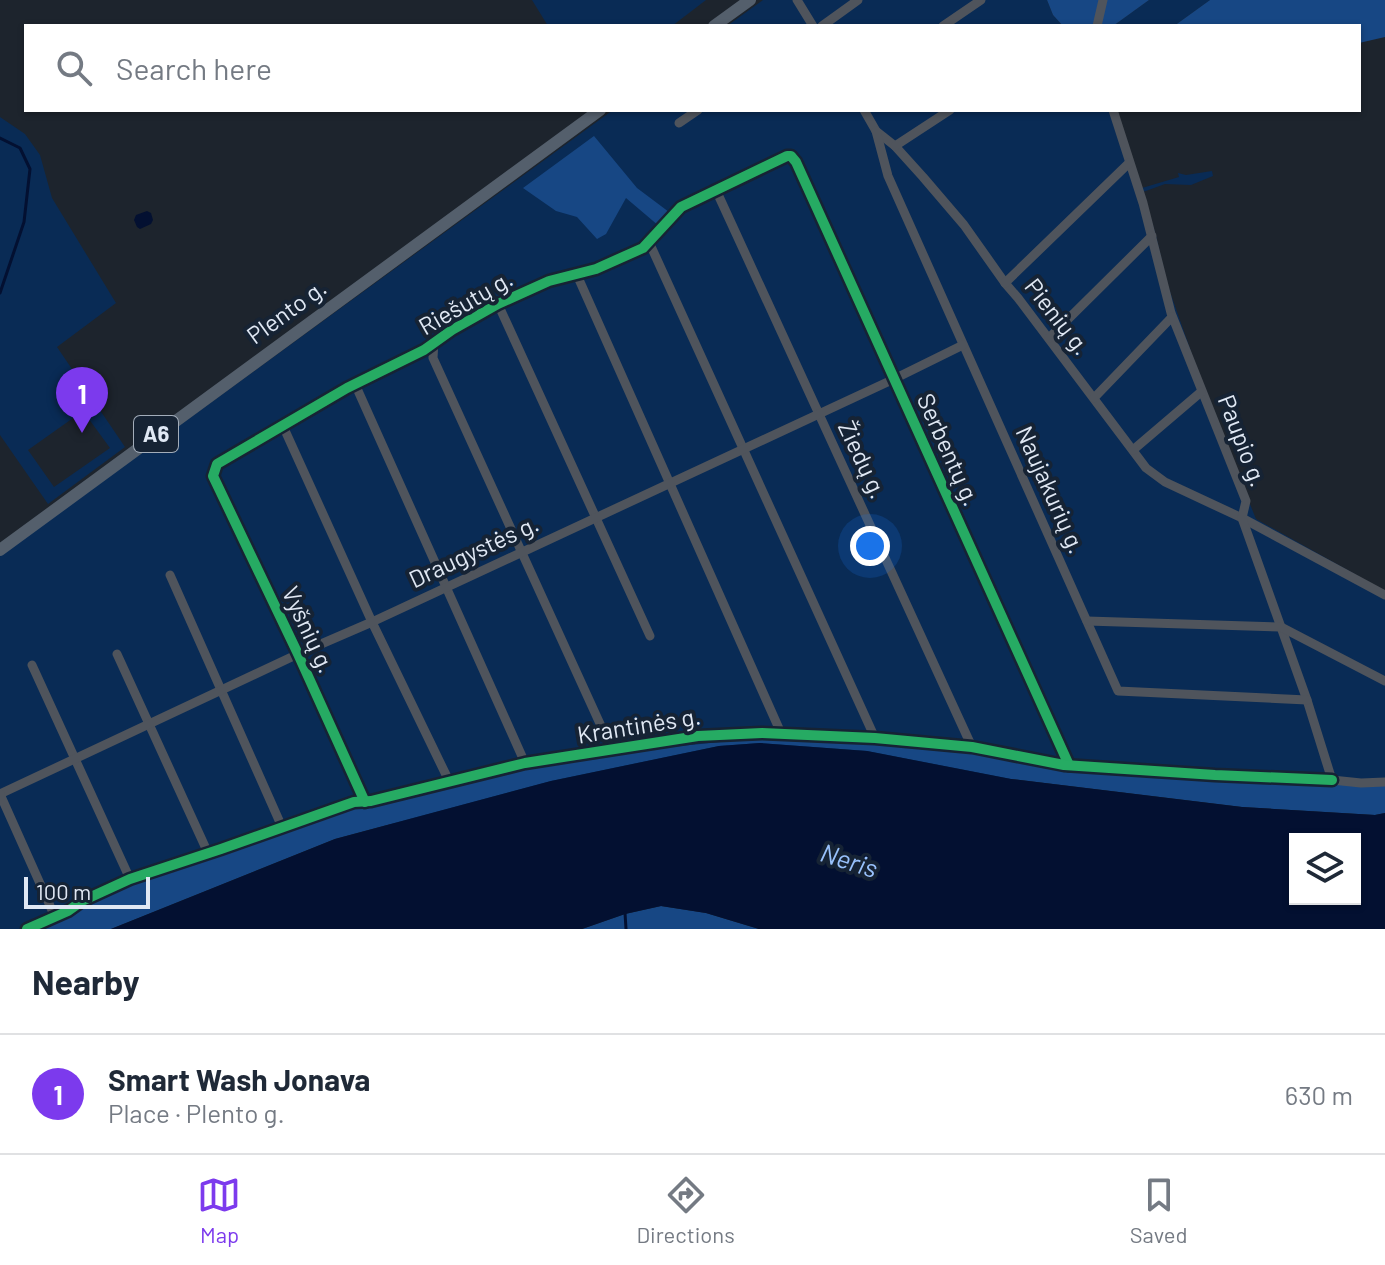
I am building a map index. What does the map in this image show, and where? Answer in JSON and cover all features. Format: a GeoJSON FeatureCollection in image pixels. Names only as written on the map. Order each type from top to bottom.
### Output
{"type":"FeatureCollection","features":[{"type":"Feature","properties":{"kind":"highway"},"geometry":{"type":"LineString","coordinates":[[717,24],[750,0]]}},
{"type":"Feature","properties":{"kind":"highway","name":"Plento g."},"geometry":{"type":"LineString","coordinates":[[0,550],[597,112]]}},
{"type":"Feature","properties":{"kind":"street"},"geometry":{"type":"LineString","coordinates":[[797,0],[812,24]]}},
{"type":"Feature","properties":{"kind":"street"},"geometry":{"type":"LineString","coordinates":[[825,24],[858,0]]}},
{"type":"Feature","properties":{"kind":"street"},"geometry":{"type":"LineString","coordinates":[[946,24],[981,0]]}},
{"type":"Feature","properties":{"kind":"street"},"geometry":{"type":"LineString","coordinates":[[1097,24],[1103,0]]}},
{"type":"Feature","properties":{"kind":"street"},"geometry":{"type":"LineString","coordinates":[[679,123],[695,112]]}},
{"type":"Feature","properties":{"kind":"street","name":"Pienių g."},"geometry":{"type":"LineString","coordinates":[[865,112],[876,131],[895,146],[964,225],[1146,468],[1165,482],[1242,518],[1385,595]]}},
{"type":"Feature","properties":{"kind":"street"},"geometry":{"type":"LineString","coordinates":[[895,146],[947,112]]}},
{"type":"Feature","properties":{"kind":"street","name":"Paupio g."},"geometry":{"type":"LineString","coordinates":[[1114,112],[1152,236],[1172,317],[1246,501],[1242,518],[1332,780]]}},
{"type":"Feature","properties":{"kind":"street","name":"Naujakurių g."},"geometry":{"type":"LineString","coordinates":[[876,131],[888,176],[1118,691],[1307,700]]}},
{"type":"Feature","properties":{"kind":"street","name":"Riešutų g."},"geometry":{"type":"LineString","coordinates":[[213,476],[217,464],[355,384],[424,350],[498,304],[549,281],[577,275],[643,248],[681,207],[787,156]]}},
{"type":"Feature","properties":{"kind":"street","name":"Serbentų g."},"geometry":{"type":"LineString","coordinates":[[787,156],[796,162],[1069,765]]}},
{"type":"Feature","properties":{"kind":"street"},"geometry":{"type":"LineString","coordinates":[[1005,283],[1129,163]]}},
{"type":"Feature","properties":{"kind":"street","name":"Žiedų g."},"geometry":{"type":"LineString","coordinates":[[716,190],[972,747]]}},
{"type":"Feature","properties":{"kind":"street"},"geometry":{"type":"LineString","coordinates":[[1049,338],[1152,236]]}},
{"type":"Feature","properties":{"kind":"street"},"geometry":{"type":"LineString","coordinates":[[649,242],[875,738]]}},
{"type":"Feature","properties":{"kind":"street"},"geometry":{"type":"LineString","coordinates":[[577,275],[781,733]]}},
{"type":"Feature","properties":{"kind":"street"},"geometry":{"type":"LineString","coordinates":[[498,304],[650,636]]}},
{"type":"Feature","properties":{"kind":"street"},"geometry":{"type":"LineString","coordinates":[[1094,398],[1172,317]]}},
{"type":"Feature","properties":{"kind":"street"},"geometry":{"type":"LineString","coordinates":[[434,341],[433,358],[612,750]]}},
{"type":"Feature","properties":{"kind":"street","name":"Draugystės g."},"geometry":{"type":"LineString","coordinates":[[0,794],[963,345]]}},
{"type":"Feature","properties":{"kind":"street"},"geometry":{"type":"LineString","coordinates":[[355,384],[525,763]]}},
{"type":"Feature","properties":{"kind":"street"},"geometry":{"type":"LineString","coordinates":[[1133,450],[1201,392]]}},
{"type":"Feature","properties":{"kind":"street"},"geometry":{"type":"LineString","coordinates":[[283,426],[372,622],[449,781]]}},
{"type":"Feature","properties":{"kind":"street","name":"Vyšnių g."},"geometry":{"type":"LineString","coordinates":[[213,476],[365,802]]}},
{"type":"Feature","properties":{"kind":"street"},"geometry":{"type":"LineString","coordinates":[[170,575],[282,827]]}},
{"type":"Feature","properties":{"kind":"street"},"geometry":{"type":"LineString","coordinates":[[1087,621],[1281,627],[1385,681]]}},
{"type":"Feature","properties":{"kind":"street"},"geometry":{"type":"LineString","coordinates":[[117,654],[208,853]]}},
{"type":"Feature","properties":{"kind":"street"},"geometry":{"type":"LineString","coordinates":[[32,665],[130,879]]}},
{"type":"Feature","properties":{"kind":"street","name":"Krantinės g."},"geometry":{"type":"LineString","coordinates":[[27,929],[130,879],[354,802],[365,802],[525,763],[698,736],[781,733],[875,738],[972,747],[1069,765],[1332,780]]}},
{"type":"Feature","properties":{"kind":"street"},"geometry":{"type":"LineString","coordinates":[[1332,780],[1385,782]]}},
{"type":"Feature","properties":{"kind":"street"},"geometry":{"type":"LineString","coordinates":[[0,794],[55,917]]}},
{"type":"Feature","properties":{"kind":"shaded area"},"geometry":{"type":"Polygon","coordinates":[[[532,0],[706,0],[675,24],[547,24],[532,0]]]}},
{"type":"Feature","properties":{"kind":"shaded area"},"geometry":{"type":"Polygon","coordinates":[[[763,0],[1047,0],[1053,15],[1061,24],[730,24],[763,0]]]}},
{"type":"Feature","properties":{"kind":"shaded area"},"geometry":{"type":"Polygon","coordinates":[[[1047,0],[1149,0],[1116,24],[1061,24],[1053,15],[1047,0]]]}},
{"type":"Feature","properties":{"kind":"shaded area"},"geometry":{"type":"Polygon","coordinates":[[[1149,0],[1210,0],[1177,24],[1116,24],[1149,0]]]}},
{"type":"Feature","properties":{"kind":"shaded area"},"geometry":{"type":"Polygon","coordinates":[[[1210,0],[1385,0],[1385,37],[1361,43],[1361,24],[1177,24],[1210,0]]]}},
{"type":"Feature","properties":{"kind":"shaded area"},"geometry":{"type":"Polygon","coordinates":[[[610,112],[1117,112],[1142,188],[1179,177],[1178,173],[1186,175],[1212,171],[1213,176],[1191,185],[1165,184],[1143,192],[1168,286],[1209,403],[1256,519],[1385,591],[1385,786],[1208,779],[1118,771],[279,832],[88,901],[36,929],[0,929],[0,556],[610,112]]]}},
{"type":"Feature","properties":{"kind":"shaded area"},"geometry":{"type":"Polygon","coordinates":[[[0,117],[25,134],[40,155],[52,198],[116,303],[57,347],[125,447],[48,504],[0,435],[0,117]],[[83,411],[28,450],[54,487],[110,448],[83,411]]]}},
{"type":"Feature","properties":{"kind":"shaded area"},"geometry":{"type":"Polygon","coordinates":[[[594,136],[637,188],[669,212],[659,226],[626,198],[606,234],[597,239],[577,217],[556,211],[523,188],[594,136]]]}},
{"type":"Feature","properties":{"kind":"shaded area"},"geometry":{"type":"Polygon","coordinates":[[[782,736],[846,739],[1208,779],[1385,786],[1385,813],[1375,815],[1242,807],[1011,779],[867,751],[760,743],[719,746],[551,781],[335,839],[111,929],[36,929],[88,901],[355,805],[528,766],[629,751],[782,736]]]}},
{"type":"Feature","properties":{"kind":"shaded area"},"geometry":{"type":"Polygon","coordinates":[[[661,906],[706,913],[759,929],[582,929],[661,906]]]}},
{"type":"Feature","properties":{"kind":"water"},"geometry":{"type":"Polygon","coordinates":[[[147,211],[153,220],[140,229],[134,220],[136,215],[147,211]]]}},
{"type":"Feature","properties":{"kind":"water","name":"Neris"},"geometry":{"type":"Polygon","coordinates":[[[760,743],[867,751],[1011,779],[1242,807],[1375,815],[1385,813],[1385,929],[759,929],[706,913],[661,906],[582,929],[111,929],[335,839],[551,781],[719,746],[760,743]]]}},
{"type":"Feature","properties":{"kind":"waterway"},"geometry":{"type":"LineString","coordinates":[[0,138],[20,148],[30,169],[24,222],[0,293]]}},
{"type":"Feature","properties":{"kind":"waterway"},"geometry":{"type":"LineString","coordinates":[[625,913],[626,929]]}},
{"type":"Feature","properties":{"kind":"cycle path"},"geometry":{"type":"LineString","coordinates":[[365,802],[213,476],[217,464],[347,388],[424,350],[498,304],[549,281],[596,269],[643,248],[681,207],[787,156],[796,162],[1069,765]]}},
{"type":"Feature","properties":{"kind":"cycle path"},"geometry":{"type":"LineString","coordinates":[[27,929],[130,879],[354,802],[371,801],[525,763],[698,736],[762,733],[875,738],[972,747],[1064,765],[1332,780]]}},
{"type":"Feature","properties":{"kind":"place","name":"Smart Wash Jonava"},"geometry":{"type":"Point","coordinates":[82,433]}}]}
